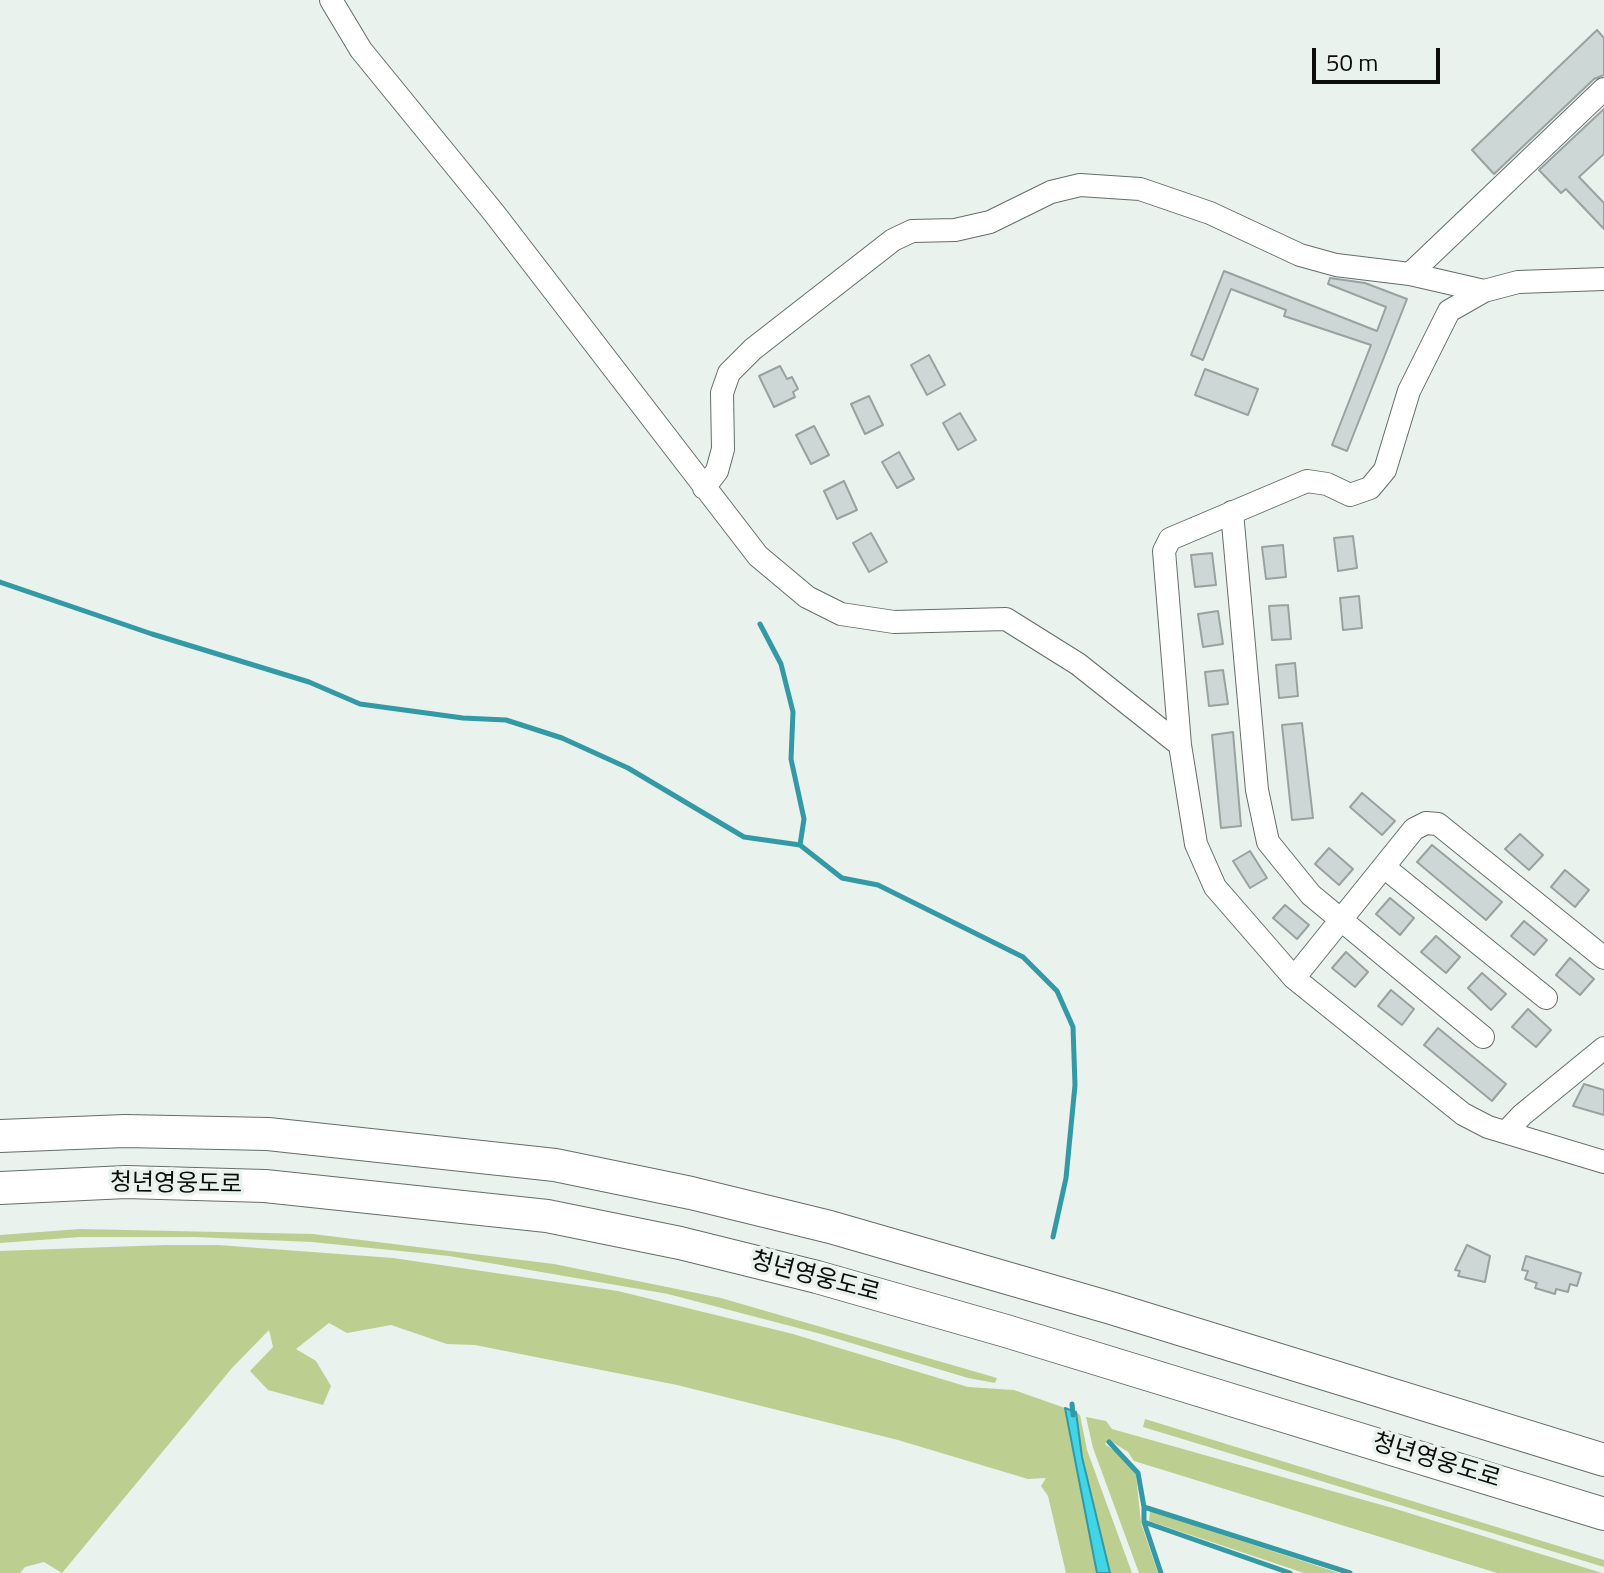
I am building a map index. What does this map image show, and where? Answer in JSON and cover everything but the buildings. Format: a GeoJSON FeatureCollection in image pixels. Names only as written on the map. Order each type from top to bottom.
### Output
{"type":"FeatureCollection","features":[{"type":"Feature","properties":{"kind":"highway"},"geometry":{"type":"LineString","coordinates":[[0,1136],[125,1131],[268,1134],[555,1165],[691,1193],[830,1227],[1094,1303],[1604,1460]]}},
{"type":"Feature","properties":{"kind":"highway","name":"청년영웅도로"},"geometry":{"type":"LineString","coordinates":[[0,1188],[126,1182],[265,1186],[547,1216],[680,1243],[817,1277],[1102,1359],[1604,1514]]}},
{"type":"Feature","properties":{"kind":"street"},"geometry":{"type":"LineString","coordinates":[[331,0],[361,50],[494,213],[758,556],[807,597],[841,614],[894,622],[1006,619],[1078,664],[1180,745]]}},
{"type":"Feature","properties":{"kind":"street"},"geometry":{"type":"LineString","coordinates":[[1410,274],[1604,89]]}},
{"type":"Feature","properties":{"kind":"street"},"geometry":{"type":"LineString","coordinates":[[704,488],[717,471],[723,449],[722,393],[729,373],[753,349],[893,240],[912,231],[955,230],[990,222],[1051,192],[1080,185],[1140,189],[1210,213],[1300,255],[1336,265],[1410,274],[1484,291]]}},
{"type":"Feature","properties":{"kind":"street"},"geometry":{"type":"LineString","coordinates":[[1604,279],[1518,282],[1484,291],[1449,311],[1435,334],[1398,421],[1385,470],[1370,488],[1350,495],[1327,484],[1307,481],[1170,539],[1164,551],[1180,745],[1196,844],[1215,887],[1294,978],[1463,1114],[1506,1132],[1604,1162]]}},
{"type":"Feature","properties":{"kind":"street"},"geometry":{"type":"LineString","coordinates":[[1232,512],[1260,816],[1268,842],[1289,870],[1340,921],[1483,1037]]}},
{"type":"Feature","properties":{"kind":"street"},"geometry":{"type":"LineString","coordinates":[[1294,978],[1414,829],[1426,823],[1438,824],[1604,958]]}},
{"type":"Feature","properties":{"kind":"street"},"geometry":{"type":"LineString","coordinates":[[1384,867],[1546,998]]}},
{"type":"Feature","properties":{"kind":"street"},"geometry":{"type":"LineString","coordinates":[[1506,1132],[1522,1115],[1600,1058]]}},
{"type":"Feature","properties":{"kind":"green space"},"geometry":{"type":"Polygon","coordinates":[[[80,1229],[313,1234],[554,1264],[721,1298],[997,1378],[995,1383],[968,1378],[821,1334],[668,1294],[449,1256],[312,1242],[195,1237],[80,1237],[0,1243],[0,1235],[80,1229]]]}},
{"type":"Feature","properties":{"kind":"green space"},"geometry":{"type":"Polygon","coordinates":[[[218,1245],[393,1258],[618,1291],[793,1334],[968,1387],[1014,1390],[1065,1408],[1097,1573],[1066,1573],[1048,1496],[1041,1486],[1046,1478],[1028,1479],[898,1440],[677,1385],[475,1345],[447,1344],[391,1325],[347,1333],[329,1323],[296,1349],[316,1361],[331,1386],[323,1405],[268,1390],[250,1371],[273,1347],[269,1330],[232,1368],[62,1573],[44,1562],[25,1567],[20,1573],[0,1573],[0,1251],[218,1245]]]}},
{"type":"Feature","properties":{"kind":"green space"},"geometry":{"type":"Polygon","coordinates":[[[1076,1412],[1080,1415],[1087,1450],[1132,1573],[1110,1573],[1082,1457],[1076,1412]]]}},
{"type":"Feature","properties":{"kind":"green space"},"geometry":{"type":"Polygon","coordinates":[[[1086,1417],[1106,1421],[1112,1429],[1396,1509],[1602,1573],[1497,1573],[1134,1461],[1128,1452],[1109,1440],[1105,1444],[1123,1457],[1136,1475],[1141,1523],[1158,1573],[1139,1573],[1093,1448],[1086,1417]]]}},
{"type":"Feature","properties":{"kind":"green space"},"geometry":{"type":"Polygon","coordinates":[[[1145,1419],[1604,1560],[1604,1567],[1143,1427],[1145,1419]]]}},
{"type":"Feature","properties":{"kind":"green space"},"geometry":{"type":"Polygon","coordinates":[[[1150,1511],[1339,1573],[1304,1573],[1149,1521],[1150,1511]]]}},
{"type":"Feature","properties":{"kind":"water"},"geometry":{"type":"Polygon","coordinates":[[[1065,1408],[1076,1412],[1082,1457],[1110,1573],[1097,1573],[1065,1408]]]}},
{"type":"Feature","properties":{"kind":"waterway"},"geometry":{"type":"LineString","coordinates":[[0,582],[152,634],[309,682],[360,704],[463,718],[506,720],[562,738],[628,768],[744,837],[800,845],[842,878],[878,885],[1023,957],[1057,991],[1073,1027],[1075,1085],[1066,1178],[1053,1237]]}},
{"type":"Feature","properties":{"kind":"waterway"},"geometry":{"type":"LineString","coordinates":[[760,624],[781,664],[793,712],[791,759],[804,819],[800,845]]}},
{"type":"Feature","properties":{"kind":"waterway"},"geometry":{"type":"LineString","coordinates":[[1072,1404],[1073,1415]]}},
{"type":"Feature","properties":{"kind":"waterway"},"geometry":{"type":"LineString","coordinates":[[1109,1442],[1138,1473],[1144,1507],[1350,1573]]}},
{"type":"Feature","properties":{"kind":"waterway"},"geometry":{"type":"LineString","coordinates":[[1144,1507],[1144,1522],[1161,1573]]}},
{"type":"Feature","properties":{"kind":"waterway"},"geometry":{"type":"LineString","coordinates":[[1144,1522],[1290,1573]]}}]}
